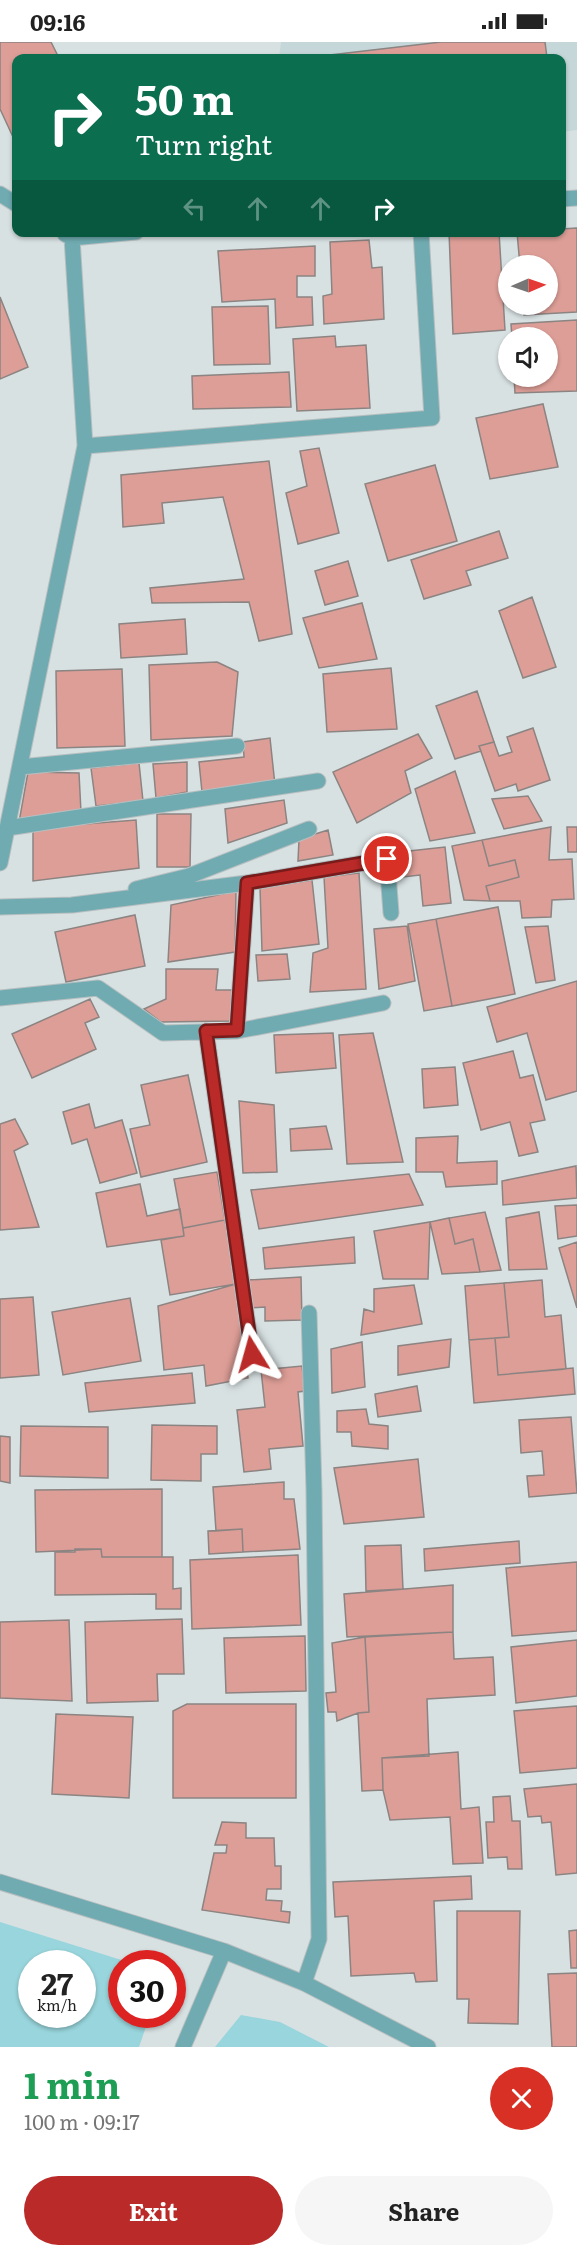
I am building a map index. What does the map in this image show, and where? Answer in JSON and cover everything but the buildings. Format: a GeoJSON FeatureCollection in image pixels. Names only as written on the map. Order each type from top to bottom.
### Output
{"type":"FeatureCollection","features":[{"type":"Feature","properties":{"kind":"street"},"geometry":{"type":"LineString","coordinates":[[0,863],[85,446],[68,237]]}},
{"type":"Feature","properties":{"kind":"street"},"geometry":{"type":"LineString","coordinates":[[85,446],[432,418],[421,237]]}},
{"type":"Feature","properties":{"kind":"street"},"geometry":{"type":"LineString","coordinates":[[20,767],[237,746]]}},
{"type":"Feature","properties":{"kind":"street"},"geometry":{"type":"LineString","coordinates":[[7,828],[318,781]]}},
{"type":"Feature","properties":{"kind":"street"},"geometry":{"type":"LineString","coordinates":[[72,905],[189,876],[309,829]]}},
{"type":"Feature","properties":{"kind":"street"},"geometry":{"type":"LineString","coordinates":[[0,907],[72,905],[247,883],[387,859],[391,913]]}},
{"type":"Feature","properties":{"kind":"street"},"geometry":{"type":"LineString","coordinates":[[237,1030],[247,883]]}},
{"type":"Feature","properties":{"kind":"street"},"geometry":{"type":"LineString","coordinates":[[0,998],[98,988],[164,1032],[237,1030],[383,1003]]}},
{"type":"Feature","properties":{"kind":"street"},"geometry":{"type":"LineString","coordinates":[[206,1031],[252,1354]]}},
{"type":"Feature","properties":{"kind":"street"},"geometry":{"type":"LineString","coordinates":[[304,1983],[319,1939],[314,1491],[309,1313]]}},
{"type":"Feature","properties":{"kind":"street"},"geometry":{"type":"LineString","coordinates":[[0,1882],[224,1952],[304,1983],[428,2047]]}},
{"type":"Feature","properties":{"kind":"street"},"geometry":{"type":"LineString","coordinates":[[183,2047],[224,1952]]}},
{"type":"Feature","properties":{"kind":"shaded area"},"geometry":{"type":"Polygon","coordinates":[[[281,42],[577,42],[577,130],[566,131],[566,54],[280,54],[281,42]]]}},
{"type":"Feature","properties":{"kind":"shaded area"},"geometry":{"type":"Polygon","coordinates":[[[0,1922],[89,1950],[18,1950],[18,2028],[96,2028],[96,1952],[108,1956],[108,2028],[146,2028],[139,2047],[0,2047],[0,1922]]]}},
{"type":"Feature","properties":{"kind":"shaded area"},"geometry":{"type":"Polygon","coordinates":[[[241,2015],[280,2022],[329,2047],[215,2047],[241,2015]]]}},
{"type":"Feature","properties":{"kind":"route"},"geometry":{"type":"LineString","coordinates":[[252,1354],[206,1031],[237,1030],[247,883],[387,859]]}}]}
